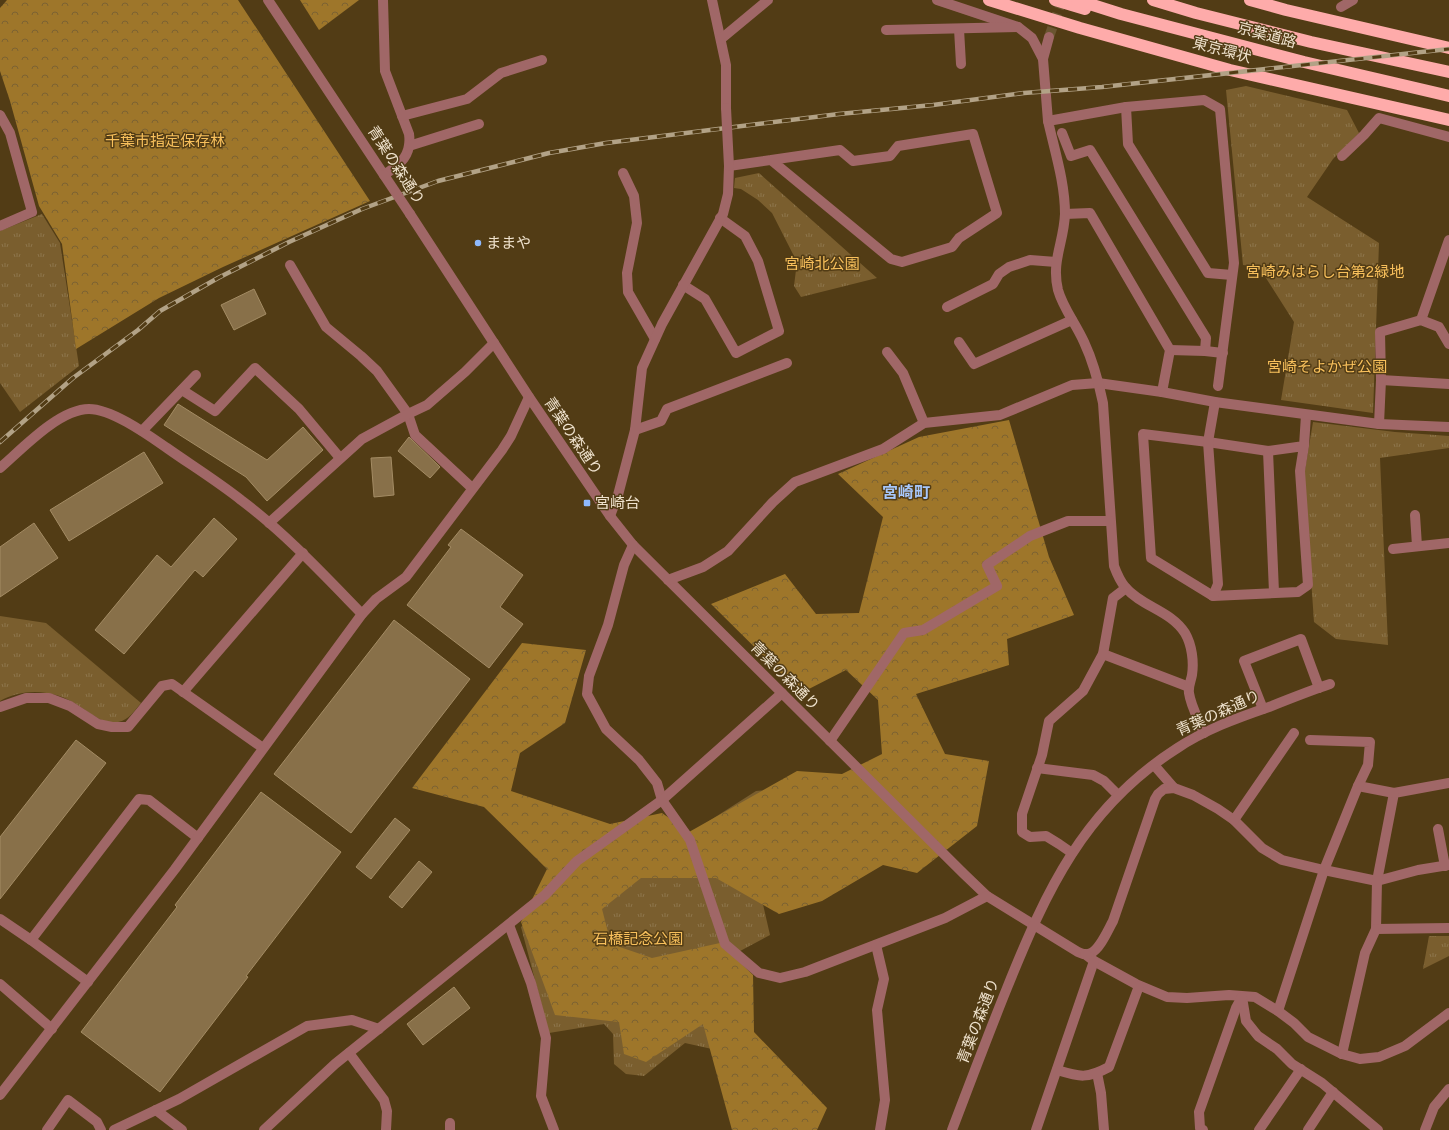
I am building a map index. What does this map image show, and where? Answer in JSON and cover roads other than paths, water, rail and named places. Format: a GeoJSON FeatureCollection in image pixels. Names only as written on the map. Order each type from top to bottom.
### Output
{"type":"FeatureCollection","features":[{"type":"Feature","properties":{"kind":"highway","name":"東京環状"},"geometry":{"type":"LineString","coordinates":[[989,0],[1080,28],[1230,70],[1449,120]]}},
{"type":"Feature","properties":{"kind":"highway"},"geometry":{"type":"LineString","coordinates":[[1054,0],[1098,13],[1121,14]]}},
{"type":"Feature","properties":{"kind":"highway","name":"京葉道路"},"geometry":{"type":"LineString","coordinates":[[1077,0],[1121,14],[1304,62],[1449,96]]}},
{"type":"Feature","properties":{"kind":"highway","name":"京葉道路"},"geometry":{"type":"LineString","coordinates":[[1153,0],[1196,13],[1311,42],[1449,72]]}},
{"type":"Feature","properties":{"kind":"highway"},"geometry":{"type":"LineString","coordinates":[[1250,0],[1286,10],[1449,48]]}},
{"type":"Feature","properties":{"kind":"street","name":"青葉の森通り"},"geometry":{"type":"LineString","coordinates":[[268,0],[529,397],[610,516],[633,545],[986,896],[1033,924]]}},
{"type":"Feature","properties":{"kind":"street"},"geometry":{"type":"LineString","coordinates":[[383,0],[385,71],[409,134],[408,153],[396,167],[384,175]]}},
{"type":"Feature","properties":{"kind":"street"},"geometry":{"type":"LineString","coordinates":[[610,516],[618,495],[635,430],[642,368],[662,324],[720,218],[728,194],[729,166],[726,108],[726,65],[712,0]]}},
{"type":"Feature","properties":{"kind":"street"},"geometry":{"type":"LineString","coordinates":[[721,39],[768,0]]}},
{"type":"Feature","properties":{"kind":"street"},"geometry":{"type":"LineString","coordinates":[[937,0],[1018,27],[1032,38],[1043,59]]}},
{"type":"Feature","properties":{"kind":"street"},"geometry":{"type":"LineString","coordinates":[[1341,7],[1353,0]]}},
{"type":"Feature","properties":{"kind":"street"},"geometry":{"type":"LineString","coordinates":[[886,30],[1018,27]]}},
{"type":"Feature","properties":{"kind":"street"},"geometry":{"type":"LineString","coordinates":[[959,29],[961,64]]}},
{"type":"Feature","properties":{"kind":"street"},"geometry":{"type":"LineString","coordinates":[[1049,37],[1043,59],[1048,121],[1063,184],[1065,214],[1063,232],[1056,262],[1056,275],[1058,290],[1085,343],[1103,403],[1114,566],[1119,578],[1126,588],[1134,595],[1171,617],[1186,634],[1191,648],[1192,661],[1192,673],[1189,687],[1191,701],[1204,733]]}},
{"type":"Feature","properties":{"kind":"street"},"geometry":{"type":"LineString","coordinates":[[402,116],[467,99],[501,73],[542,60]]}},
{"type":"Feature","properties":{"kind":"street"},"geometry":{"type":"LineString","coordinates":[[1048,121],[1126,107],[1204,100],[1220,109],[1234,262],[1218,386]]}},
{"type":"Feature","properties":{"kind":"street"},"geometry":{"type":"LineString","coordinates":[[1126,107],[1128,144],[1208,273],[1232,275]]}},
{"type":"Feature","properties":{"kind":"street"},"geometry":{"type":"LineString","coordinates":[[0,115],[10,133],[32,212],[2,222]]}},
{"type":"Feature","properties":{"kind":"street"},"geometry":{"type":"LineString","coordinates":[[1342,156],[1380,118],[1449,136]]}},
{"type":"Feature","properties":{"kind":"street"},"geometry":{"type":"LineString","coordinates":[[409,146],[479,124]]}},
{"type":"Feature","properties":{"kind":"street"},"geometry":{"type":"LineString","coordinates":[[1062,133],[1070,156],[1090,150],[1206,338],[1205,351]]}},
{"type":"Feature","properties":{"kind":"street"},"geometry":{"type":"LineString","coordinates":[[729,166],[840,150],[852,161],[890,156],[898,146],[973,134],[997,213],[959,238],[952,247],[902,262],[891,259],[771,160]]}},
{"type":"Feature","properties":{"kind":"street"},"geometry":{"type":"LineString","coordinates":[[623,173],[634,196],[637,223],[626,274],[628,292],[655,340]]}},
{"type":"Feature","properties":{"kind":"street"},"geometry":{"type":"LineString","coordinates":[[1065,214],[1090,213],[1170,350],[1162,392]]}},
{"type":"Feature","properties":{"kind":"street"},"geometry":{"type":"LineString","coordinates":[[683,285],[705,299],[736,353],[779,331],[758,261],[745,236],[720,218]]}},
{"type":"Feature","properties":{"kind":"street"},"geometry":{"type":"LineString","coordinates":[[1421,320],[1449,240]]}},
{"type":"Feature","properties":{"kind":"street"},"geometry":{"type":"LineString","coordinates":[[947,307],[993,284],[999,274],[1009,267],[1030,260],[1056,262]]}},
{"type":"Feature","properties":{"kind":"street"},"geometry":{"type":"LineString","coordinates":[[290,265],[326,326],[377,371],[408,414],[415,435],[472,488]]}},
{"type":"Feature","properties":{"kind":"street"},"geometry":{"type":"LineString","coordinates":[[959,342],[974,364],[1072,320]]}},
{"type":"Feature","properties":{"kind":"street"},"geometry":{"type":"LineString","coordinates":[[1379,424],[1381,380],[1380,332],[1421,320],[1439,327],[1449,344]]}},
{"type":"Feature","properties":{"kind":"street"},"geometry":{"type":"LineString","coordinates":[[269,523],[362,439],[427,405],[465,372],[494,343]]}},
{"type":"Feature","properties":{"kind":"street"},"geometry":{"type":"LineString","coordinates":[[1170,350],[1223,353]]}},
{"type":"Feature","properties":{"kind":"street"},"geometry":{"type":"LineString","coordinates":[[887,352],[903,373],[924,423]]}},
{"type":"Feature","properties":{"kind":"street"},"geometry":{"type":"LineString","coordinates":[[635,430],[661,421],[667,409],[788,363]]}},
{"type":"Feature","properties":{"kind":"street"},"geometry":{"type":"LineString","coordinates":[[182,390],[215,411],[255,368],[299,409],[340,458]]}},
{"type":"Feature","properties":{"kind":"street"},"geometry":{"type":"LineString","coordinates":[[142,431],[196,375]]}},
{"type":"Feature","properties":{"kind":"street"},"geometry":{"type":"LineString","coordinates":[[1381,380],[1449,384]]}},
{"type":"Feature","properties":{"kind":"street"},"geometry":{"type":"LineString","coordinates":[[668,580],[703,567],[728,551],[773,502],[795,482],[883,449],[924,423],[1000,415],[1072,385],[1098,383],[1162,392],[1215,402],[1379,424],[1449,427]]}},
{"type":"Feature","properties":{"kind":"street"},"geometry":{"type":"LineString","coordinates":[[0,1095],[198,838],[362,614],[376,599],[406,577],[502,450],[511,436],[529,397]]}},
{"type":"Feature","properties":{"kind":"street"},"geometry":{"type":"LineString","coordinates":[[1213,596],[1218,584],[1208,442],[1215,402]]}},
{"type":"Feature","properties":{"kind":"street"},"geometry":{"type":"LineString","coordinates":[[0,468],[61,418],[89,409],[107,413],[142,431],[241,500],[303,553],[362,614]]}},
{"type":"Feature","properties":{"kind":"street"},"geometry":{"type":"LineString","coordinates":[[1304,446],[1268,451],[1143,434],[1151,558],[1213,596],[1298,592],[1308,585],[1300,471],[1304,446],[1306,414]]}},
{"type":"Feature","properties":{"kind":"street"},"geometry":{"type":"LineString","coordinates":[[1268,451],[1274,592]]}},
{"type":"Feature","properties":{"kind":"street"},"geometry":{"type":"LineString","coordinates":[[1415,515],[1418,546]]}},
{"type":"Feature","properties":{"kind":"street"},"geometry":{"type":"LineString","coordinates":[[830,741],[904,633],[923,630],[997,586],[987,565],[1030,536],[1068,521],[1110,521]]}},
{"type":"Feature","properties":{"kind":"street"},"geometry":{"type":"LineString","coordinates":[[1392,549],[1449,543]]}},
{"type":"Feature","properties":{"kind":"street"},"geometry":{"type":"LineString","coordinates":[[633,545],[624,565],[608,625],[589,676],[587,694],[606,729],[639,760],[657,783],[662,800],[690,840],[725,944],[759,973],[780,978],[798,974],[945,918],[986,896]]}},
{"type":"Feature","properties":{"kind":"street"},"geometry":{"type":"LineString","coordinates":[[183,692],[303,553]]}},
{"type":"Feature","properties":{"kind":"street"},"geometry":{"type":"LineString","coordinates":[[1072,854],[1046,836],[1030,837],[1022,832],[1022,814],[1037,768],[1049,721],[1082,692],[1103,654],[1113,598],[1126,588]]}},
{"type":"Feature","properties":{"kind":"street"},"geometry":{"type":"LineString","coordinates":[[1263,709],[1244,662],[1301,640],[1319,688]]}},
{"type":"Feature","properties":{"kind":"street"},"geometry":{"type":"LineString","coordinates":[[1103,654],[1189,687]]}},
{"type":"Feature","properties":{"kind":"street"},"geometry":{"type":"LineString","coordinates":[[0,707],[26,698],[49,698],[70,706],[98,724],[112,727],[128,727],[162,686],[172,684],[263,748]]}},
{"type":"Feature","properties":{"kind":"street","name":"青葉の森通り"},"geometry":{"type":"LineString","coordinates":[[952,1130],[1033,924],[1055,880],[1097,819],[1118,795],[1177,748],[1204,733],[1330,684]]}},
{"type":"Feature","properties":{"kind":"street"},"geometry":{"type":"LineString","coordinates":[[264,1130],[335,1064],[509,926],[545,895],[577,861],[662,800],[782,693]]}},
{"type":"Feature","properties":{"kind":"street"},"geometry":{"type":"LineString","coordinates":[[1234,820],[1294,733]]}},
{"type":"Feature","properties":{"kind":"street"},"geometry":{"type":"LineString","coordinates":[[1278,1011],[1324,870],[1368,765],[1370,742],[1310,740]]}},
{"type":"Feature","properties":{"kind":"street"},"geometry":{"type":"LineString","coordinates":[[1154,765],[1174,788]]}},
{"type":"Feature","properties":{"kind":"street"},"geometry":{"type":"LineString","coordinates":[[1037,768],[1093,775],[1104,781],[1118,795]]}},
{"type":"Feature","properties":{"kind":"street"},"geometry":{"type":"LineString","coordinates":[[1358,786],[1394,793],[1449,783]]}},
{"type":"Feature","properties":{"kind":"street"},"geometry":{"type":"LineString","coordinates":[[1086,954],[1096,950],[1113,921],[1155,799],[1164,789],[1174,788],[1193,795],[1218,809],[1234,820],[1262,848],[1282,860],[1377,880],[1418,870],[1447,866],[1438,829]]}},
{"type":"Feature","properties":{"kind":"street"},"geometry":{"type":"LineString","coordinates":[[1342,1054],[1365,953],[1376,929],[1377,880],[1394,793]]}},
{"type":"Feature","properties":{"kind":"street"},"geometry":{"type":"LineString","coordinates":[[30,940],[139,799],[149,800],[198,838]]}},
{"type":"Feature","properties":{"kind":"street"},"geometry":{"type":"LineString","coordinates":[[0,919],[88,982]]}},
{"type":"Feature","properties":{"kind":"street"},"geometry":{"type":"LineString","coordinates":[[1033,924],[1078,952],[1086,954],[1094,961],[1139,986],[1167,997],[1187,998],[1229,995],[1255,997],[1278,1011],[1308,1036],[1342,1054],[1360,1059],[1379,1057],[1405,1046],[1449,1013]]}},
{"type":"Feature","properties":{"kind":"street"},"geometry":{"type":"LineString","coordinates":[[509,926],[531,983],[546,1038],[541,1096],[554,1130]]}},
{"type":"Feature","properties":{"kind":"street"},"geometry":{"type":"LineString","coordinates":[[1376,929],[1449,928]]}},
{"type":"Feature","properties":{"kind":"street"},"geometry":{"type":"LineString","coordinates":[[876,945],[884,979],[877,1010],[885,1100],[880,1130]]}},
{"type":"Feature","properties":{"kind":"street"},"geometry":{"type":"LineString","coordinates":[[1036,1130],[1094,961]]}},
{"type":"Feature","properties":{"kind":"street"},"geometry":{"type":"LineString","coordinates":[[0,984],[52,1028]]}},
{"type":"Feature","properties":{"kind":"street"},"geometry":{"type":"LineString","coordinates":[[1057,1070],[1078,1076],[1097,1073],[1109,1067],[1139,986]]}},
{"type":"Feature","properties":{"kind":"street"},"geometry":{"type":"LineString","coordinates":[[1242,997],[1246,1021],[1258,1036],[1278,1049],[1292,1064],[1333,1092],[1378,1130]]}},
{"type":"Feature","properties":{"kind":"street"},"geometry":{"type":"LineString","coordinates":[[1204,1130],[1200,1128],[1198,1112],[1236,1008],[1242,997]]}},
{"type":"Feature","properties":{"kind":"street"},"geometry":{"type":"LineString","coordinates":[[114,1130],[178,1099],[307,1026],[352,1020],[379,1029]]}},
{"type":"Feature","properties":{"kind":"street"},"geometry":{"type":"LineString","coordinates":[[349,1053],[384,1100],[387,1111],[386,1130]]}},
{"type":"Feature","properties":{"kind":"street"},"geometry":{"type":"LineString","coordinates":[[1259,1130],[1301,1069]]}},
{"type":"Feature","properties":{"kind":"street"},"geometry":{"type":"LineString","coordinates":[[1097,1073],[1101,1093],[1104,1130]]}},
{"type":"Feature","properties":{"kind":"street"},"geometry":{"type":"LineString","coordinates":[[1428,1128],[1434,1107],[1449,1089]]}},
{"type":"Feature","properties":{"kind":"street"},"geometry":{"type":"LineString","coordinates":[[1308,1130],[1333,1092]]}},
{"type":"Feature","properties":{"kind":"street"},"geometry":{"type":"LineString","coordinates":[[47,1130],[68,1100],[97,1122],[101,1130]]}},
{"type":"Feature","properties":{"kind":"street"},"geometry":{"type":"LineString","coordinates":[[156,1110],[182,1130]]}},
{"type":"Feature","properties":{"kind":"tunnel"},"geometry":{"type":"LineString","coordinates":[[1049,37],[1062,0]]}},
{"type":"Feature","properties":{"kind":"railway"},"geometry":{"type":"LineString","coordinates":[[0,442],[73,378],[138,330],[160,311],[218,278],[289,242],[362,209],[438,181],[549,153],[606,143],[1024,93],[1102,87],[1449,49]]}},
{"type":"Feature","properties":{"kind":"place","name":"ままや"},"geometry":{"type":"Point","coordinates":[478,243]}},
{"type":"Feature","properties":{"kind":"place","name":"宮崎台"},"geometry":{"type":"Point","coordinates":[587,503]}},
{"type":"Feature","properties":{"kind":"district","name":"宮崎町"},"geometry":{"type":"Point","coordinates":[906,492]}},
{"type":"Feature","properties":{"kind":"park label","name":"千葉市指定保存林"},"geometry":{"type":"Point","coordinates":[165,141]}},
{"type":"Feature","properties":{"kind":"park label","name":"宮崎北公園"},"geometry":{"type":"Point","coordinates":[822,264]}},
{"type":"Feature","properties":{"kind":"park label","name":"宮崎みはらし台第2緑地"},"geometry":{"type":"Point","coordinates":[1325,272]}},
{"type":"Feature","properties":{"kind":"park label","name":"宮崎そよかぜ公園"},"geometry":{"type":"Point","coordinates":[1327,367]}},
{"type":"Feature","properties":{"kind":"park label","name":"石橋記念公園"},"geometry":{"type":"Point","coordinates":[638,939]}}]}
